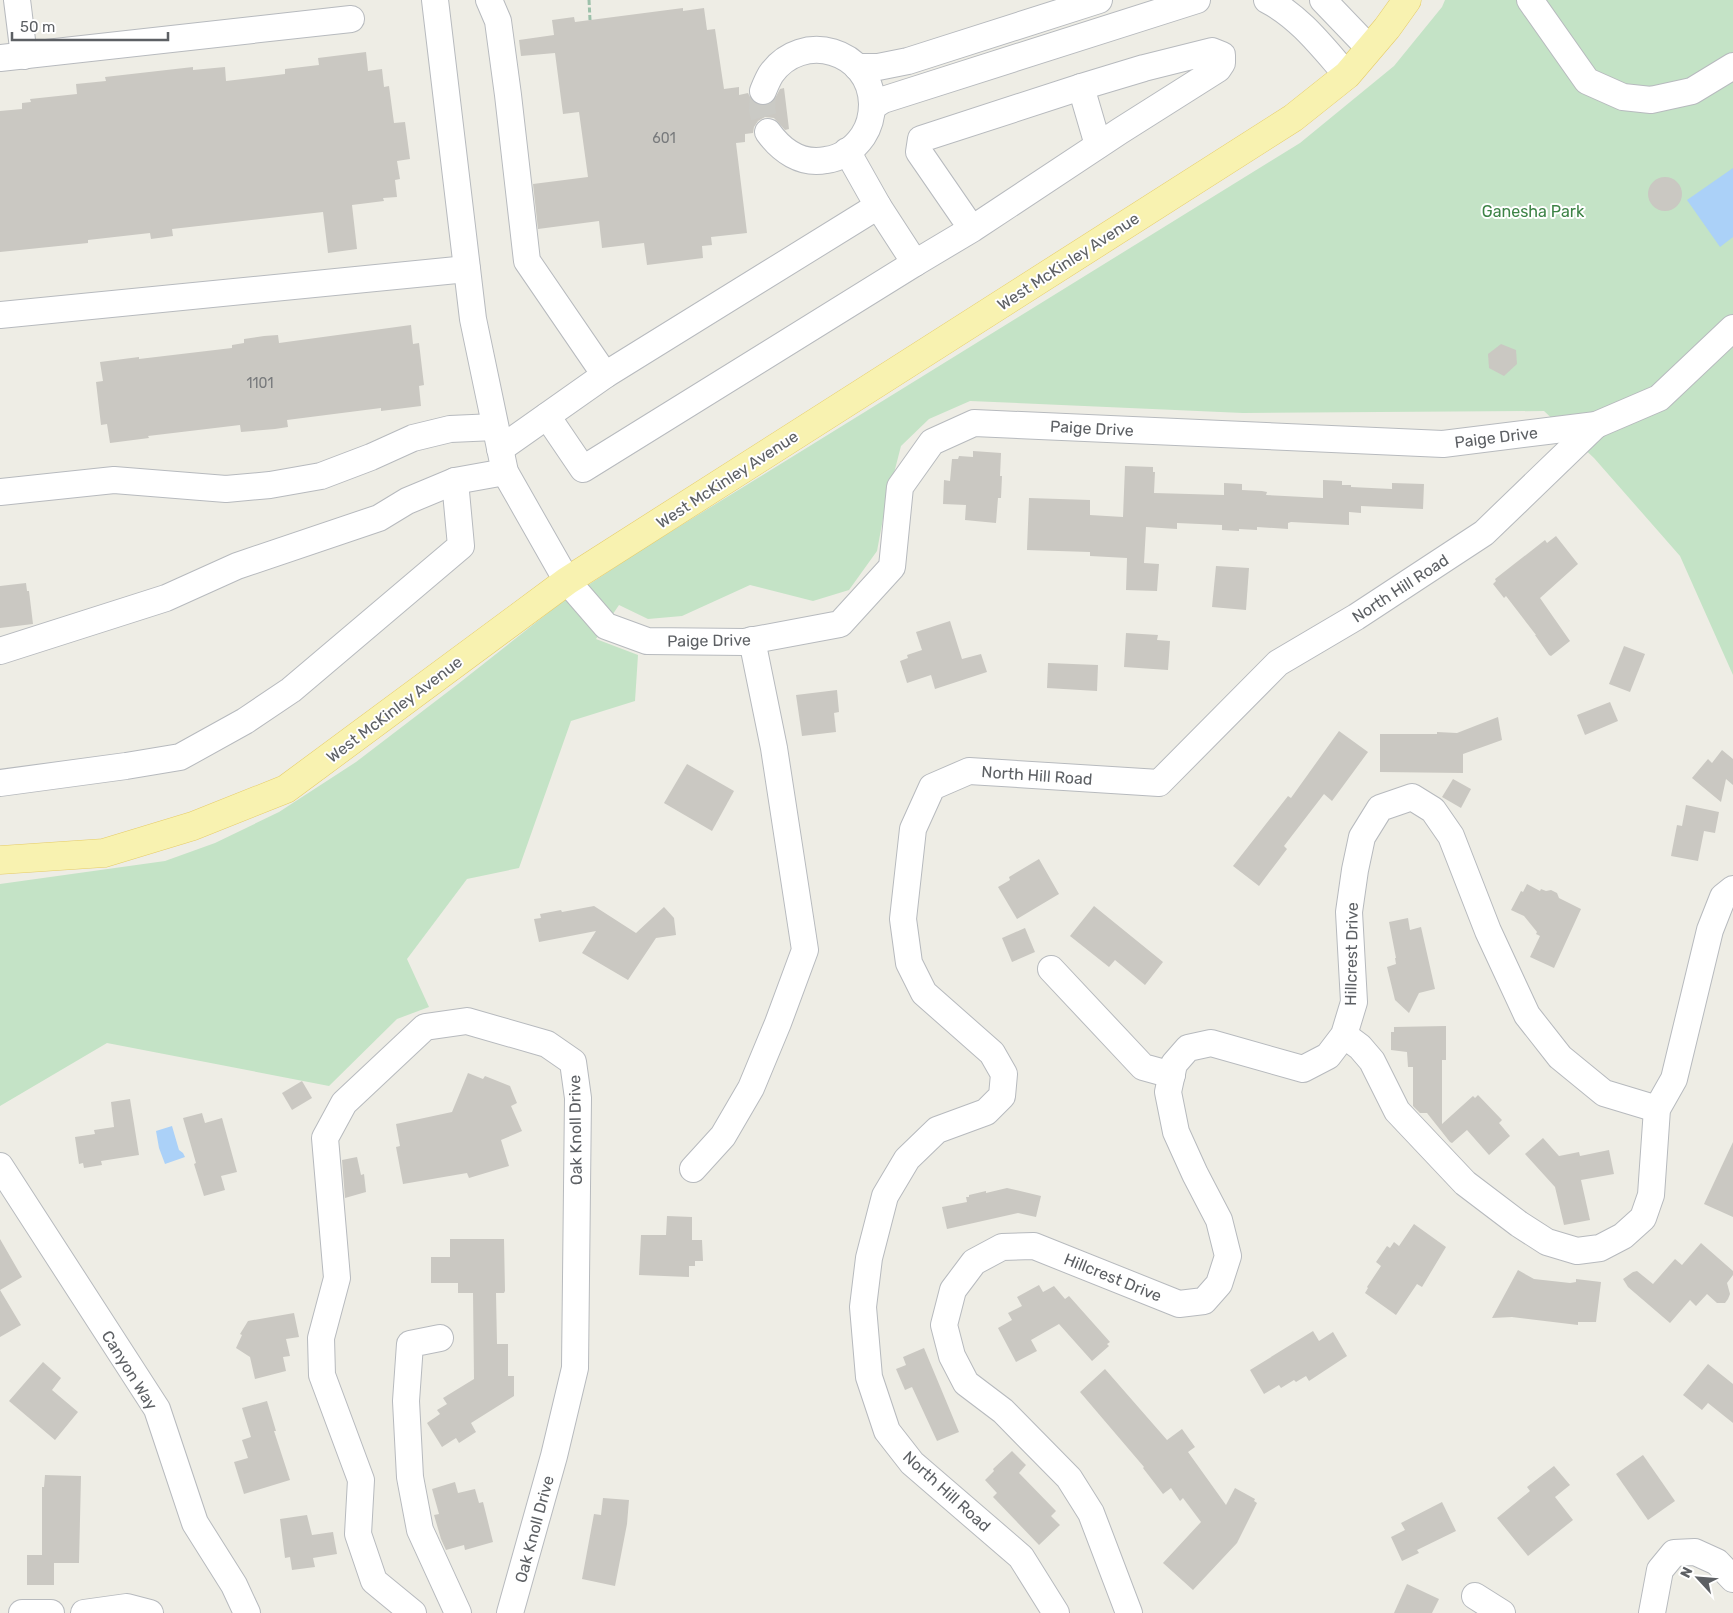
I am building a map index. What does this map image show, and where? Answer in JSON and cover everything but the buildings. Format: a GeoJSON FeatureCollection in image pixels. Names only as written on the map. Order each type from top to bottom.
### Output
{"type":"FeatureCollection","features":[{"type":"Feature","properties":{"kind":"main road","name":"West McKinley Avenue"},"geometry":{"type":"LineString","coordinates":[[0,860],[104,853],[194,826],[286,789],[567,581],[1293,118],[1347,75],[1407,0]]}},
{"type":"Feature","properties":{"kind":"street"},"geometry":{"type":"LineString","coordinates":[[17,0],[12,57],[351,19]]}},
{"type":"Feature","properties":{"kind":"street","name":"Paige Drive"},"geometry":{"type":"LineString","coordinates":[[435,0],[473,319],[500,449],[567,581],[606,626],[647,641],[744,642],[840,624],[892,567],[900,487],[932,442],[974,423],[1442,444],[1596,425],[1659,398],[1733,328]]}},
{"type":"Feature","properties":{"kind":"street"},"geometry":{"type":"LineString","coordinates":[[489,0],[498,21],[527,262],[605,375]]}},
{"type":"Feature","properties":{"kind":"street"},"geometry":{"type":"LineString","coordinates":[[857,67],[878,67],[908,61],[1038,9],[1098,0]]}},
{"type":"Feature","properties":{"kind":"street"},"geometry":{"type":"LineString","coordinates":[[872,107],[883,100],[1196,0]]}},
{"type":"Feature","properties":{"kind":"street"},"geometry":{"type":"LineString","coordinates":[[1267,0],[1282,7],[1298,21],[1347,75]]}},
{"type":"Feature","properties":{"kind":"street"},"geometry":{"type":"LineString","coordinates":[[1323,0],[1369,48]]}},
{"type":"Feature","properties":{"kind":"street"},"geometry":{"type":"LineString","coordinates":[[1530,0],[1588,81],[1623,97],[1651,100],[1692,91],[1733,66]]}},
{"type":"Feature","properties":{"kind":"street"},"geometry":{"type":"LineString","coordinates":[[1069,4],[1086,35]]}},
{"type":"Feature","properties":{"kind":"street"},"geometry":{"type":"LineString","coordinates":[[1038,9],[1050,47]]}},
{"type":"Feature","properties":{"kind":"street"},"geometry":{"type":"LineString","coordinates":[[763,91],[771,74],[784,61],[801,52],[819,49],[838,53],[854,63],[866,77],[872,95],[872,113],[867,130],[856,145],[842,155],[825,161],[806,160],[790,154],[776,143],[768,132]]}},
{"type":"Feature","properties":{"kind":"street"},"geometry":{"type":"LineString","coordinates":[[546,416],[583,469],[972,229],[1098,145],[1218,69],[1222,63],[1222,55],[1212,51],[1144,68],[921,139],[919,152],[972,229]]}},
{"type":"Feature","properties":{"kind":"street"},"geometry":{"type":"LineString","coordinates":[[1081,87],[1098,145]]}},
{"type":"Feature","properties":{"kind":"street"},"geometry":{"type":"LineString","coordinates":[[847,151],[878,206],[915,263]]}},
{"type":"Feature","properties":{"kind":"street"},"geometry":{"type":"LineString","coordinates":[[0,651],[166,598],[237,566],[378,518],[408,501],[455,481],[605,375],[878,206]]}},
{"type":"Feature","properties":{"kind":"street"},"geometry":{"type":"LineString","coordinates":[[0,315],[467,269]]}},
{"type":"Feature","properties":{"kind":"street","name":"North Hill Road"},"geometry":{"type":"LineString","coordinates":[[1056,1613],[1021,1557],[912,1464],[887,1431],[869,1377],[863,1308],[869,1258],[885,1196],[907,1159],[936,1130],[986,1112],[1002,1096],[1004,1074],[992,1053],[924,993],[909,963],[903,919],[913,829],[932,787],[969,771],[1159,783],[1278,663],[1356,617],[1484,533],[1596,425]]}},
{"type":"Feature","properties":{"kind":"street"},"geometry":{"type":"LineString","coordinates":[[0,492],[114,480],[226,489],[270,485],[321,476],[371,457],[413,438],[450,429],[500,449]]}},
{"type":"Feature","properties":{"kind":"street"},"geometry":{"type":"LineString","coordinates":[[0,783],[180,757],[245,721],[291,690],[461,546],[455,481]]}},
{"type":"Feature","properties":{"kind":"street"},"geometry":{"type":"LineString","coordinates":[[693,1169],[723,1136],[751,1088],[805,950],[774,748],[752,640]]}},
{"type":"Feature","properties":{"kind":"street","name":"Hillcrest Drive"},"geometry":{"type":"LineString","coordinates":[[1129,1613],[1091,1513],[1069,1478],[1003,1411],[966,1383],[952,1356],[944,1325],[953,1290],[974,1262],[1002,1247],[1034,1246],[1180,1304],[1204,1301],[1219,1284],[1228,1256],[1219,1220],[1176,1132],[1168,1092],[1174,1064],[1188,1048],[1211,1043],[1303,1068],[1328,1056],[1344,1035],[1354,1002],[1350,912],[1355,870],[1362,837],[1380,808],[1412,797],[1433,810],[1452,836],[1505,970],[1527,1015],[1560,1057],[1604,1093],[1657,1109]]}},
{"type":"Feature","properties":{"kind":"street"},"geometry":{"type":"LineString","coordinates":[[1344,1035],[1360,1046],[1372,1061],[1397,1111],[1465,1183],[1519,1224],[1547,1242],[1576,1252],[1600,1248],[1622,1236],[1644,1218],[1651,1195],[1657,1109],[1674,1078],[1710,930],[1723,897],[1733,889]]}},
{"type":"Feature","properties":{"kind":"street"},"geometry":{"type":"LineString","coordinates":[[1051,969],[1143,1067],[1172,1075]]}},
{"type":"Feature","properties":{"kind":"street","name":"Oak Knoll Drive"},"geometry":{"type":"LineString","coordinates":[[413,1613],[374,1580],[358,1534],[361,1480],[322,1374],[321,1338],[338,1278],[325,1138],[344,1103],[425,1027],[467,1021],[547,1044],[573,1062],[578,1098],[575,1368],[554,1456],[510,1613]]}},
{"type":"Feature","properties":{"kind":"street","name":"Canyon Way"},"geometry":{"type":"LineString","coordinates":[[0,1166],[157,1409],[195,1523],[234,1584],[247,1613]]}},
{"type":"Feature","properties":{"kind":"street"},"geometry":{"type":"LineString","coordinates":[[440,1338],[410,1344],[406,1401],[410,1477],[420,1530],[458,1613]]}},
{"type":"Feature","properties":{"kind":"street"},"geometry":{"type":"LineString","coordinates":[[1652,1613],[1660,1570],[1674,1553],[1695,1552],[1717,1562],[1733,1579]]}},
{"type":"Feature","properties":{"kind":"street"},"geometry":{"type":"LineString","coordinates":[[1475,1596],[1502,1613]]}},
{"type":"Feature","properties":{"kind":"street"},"geometry":{"type":"LineString","coordinates":[[84,1613],[127,1607],[150,1613]]}},
{"type":"Feature","properties":{"kind":"street"},"geometry":{"type":"LineString","coordinates":[[22,1613],[51,1613]]}},
{"type":"Feature","properties":{"kind":"path"},"geometry":{"type":"LineString","coordinates":[[589,0],[590,20]]}},
{"type":"Feature","properties":{"kind":"green space","name":"Ganesha Park"},"geometry":{"type":"Polygon","coordinates":[[[1445,0],[1733,0],[1733,675],[1680,556],[1594,458],[1544,411],[1243,413],[970,401],[929,419],[901,446],[885,508],[877,551],[849,590],[813,601],[750,585],[682,616],[648,619],[619,605],[596,639],[638,655],[635,701],[571,721],[519,868],[467,879],[407,959],[429,1007],[397,1019],[329,1086],[107,1043],[0,1106],[0,884],[165,861],[215,843],[279,812],[356,762],[558,605],[638,552],[1300,143],[1394,66],[1442,7],[1445,0]]]}},
{"type":"Feature","properties":{"kind":"water"},"geometry":{"type":"Polygon","coordinates":[[[1733,168],[1733,237],[1720,247],[1687,200],[1733,168]]]}},
{"type":"Feature","properties":{"kind":"water"},"geometry":{"type":"Polygon","coordinates":[[[172,1126],[179,1150],[185,1157],[165,1164],[159,1148],[156,1131],[172,1126]]]}},
{"type":"Feature","properties":{"kind":"tunnel"},"geometry":{"type":"LineString","coordinates":[[763,91],[762,110],[768,132]]}}]}
